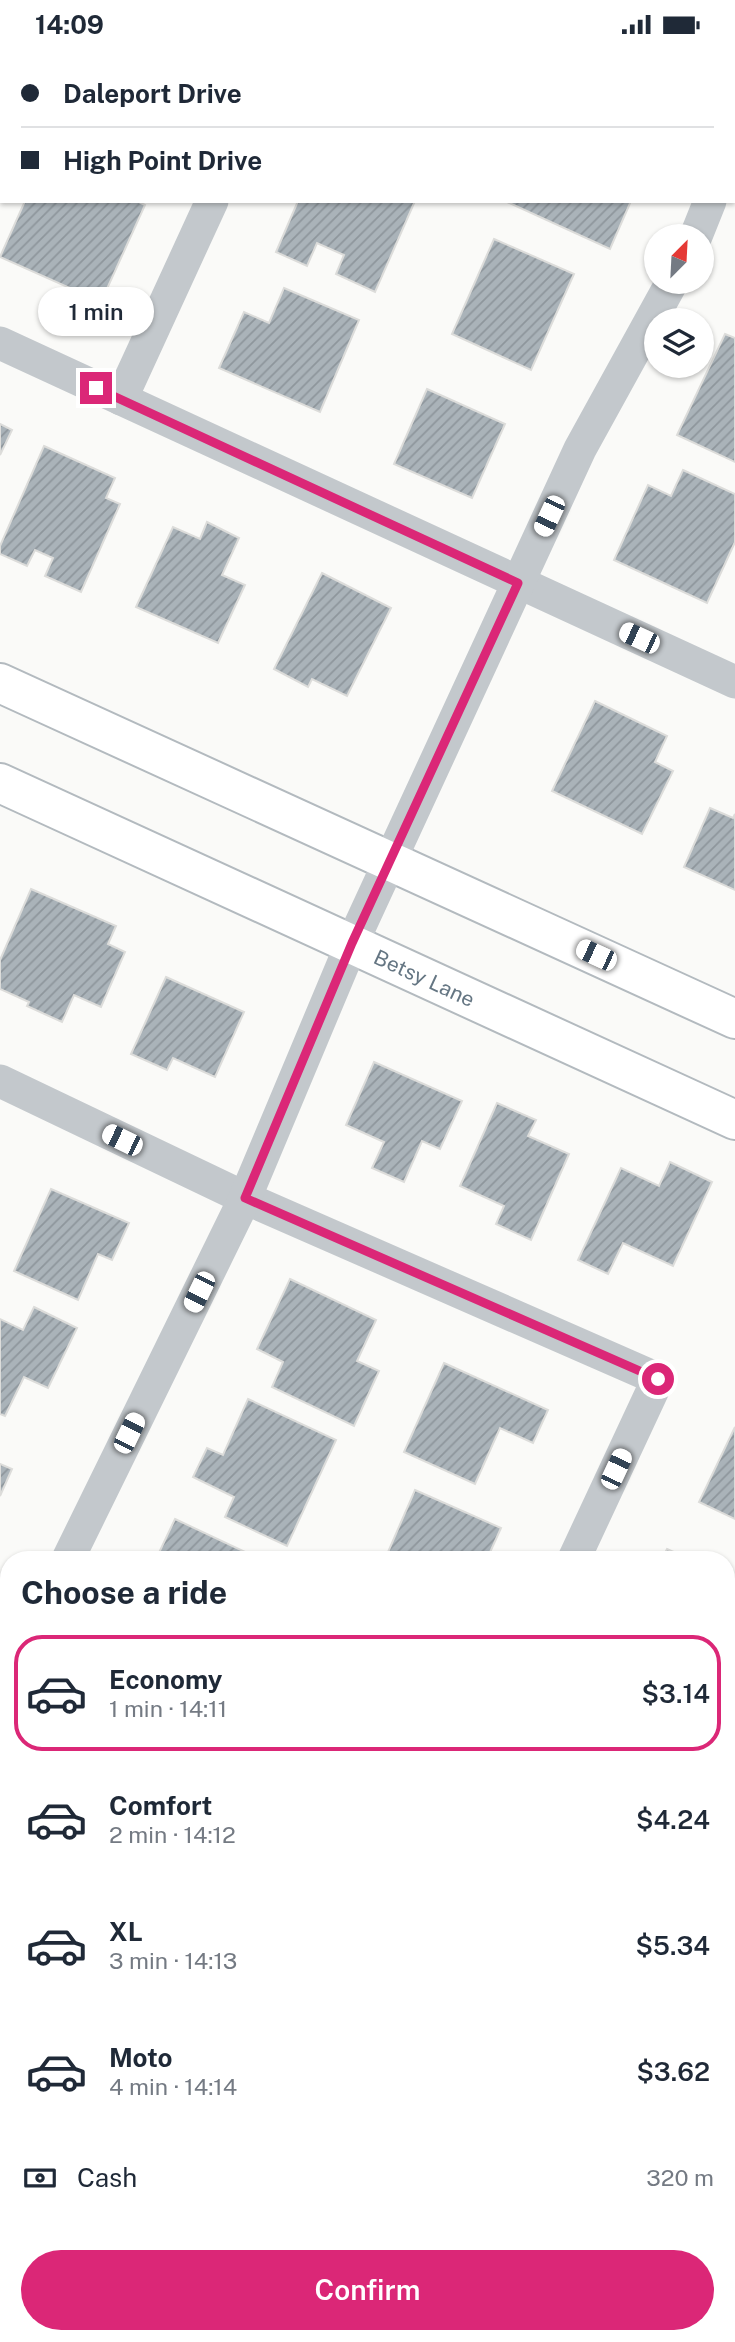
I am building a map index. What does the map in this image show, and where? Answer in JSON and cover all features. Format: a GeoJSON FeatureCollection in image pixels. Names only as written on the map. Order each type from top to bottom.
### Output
{"type":"FeatureCollection","features":[{"type":"Feature","properties":{"kind":"main road"},"geometry":{"type":"LineString","coordinates":[[0,683],[735,1019]]}},
{"type":"Feature","properties":{"kind":"main road","name":"Betsy Lane"},"geometry":{"type":"LineString","coordinates":[[0,783],[735,1120]]}},
{"type":"Feature","properties":{"kind":"street"},"geometry":{"type":"LineString","coordinates":[[121,399],[211,203]]}},
{"type":"Feature","properties":{"kind":"street"},"geometry":{"type":"LineString","coordinates":[[701,224],[709,203]]}},
{"type":"Feature","properties":{"kind":"street"},"geometry":{"type":"LineString","coordinates":[[72,1551],[245,1198],[352,943],[580,449],[665,294]]}},
{"type":"Feature","properties":{"kind":"street"},"geometry":{"type":"LineString","coordinates":[[0,343],[735,683]]}},
{"type":"Feature","properties":{"kind":"street"},"geometry":{"type":"LineString","coordinates":[[0,1081],[245,1198],[658,1379],[578,1551]]}},
{"type":"Feature","properties":{"kind":"building"},"geometry":{"type":"Polygon","coordinates":[[[24,203],[145,205],[101,302],[0,257],[24,203]]]}},
{"type":"Feature","properties":{"kind":"building"},"geometry":{"type":"Polygon","coordinates":[[[297,203],[414,203],[375,292],[336,274],[344,255],[317,243],[307,266],[276,252],[297,203]]]}},
{"type":"Feature","properties":{"kind":"building"},"geometry":{"type":"Polygon","coordinates":[[[509,203],[630,203],[610,249],[509,203]]]}},
{"type":"Feature","properties":{"kind":"building"},"geometry":{"type":"Polygon","coordinates":[[[494,239],[574,274],[531,370],[452,334],[494,239]]]}},
{"type":"Feature","properties":{"kind":"building"},"geometry":{"type":"Polygon","coordinates":[[[284,288],[359,320],[320,412],[219,368],[244,312],[269,323],[284,288]]]}},
{"type":"Feature","properties":{"kind":"building"},"geometry":{"type":"Polygon","coordinates":[[[725,334],[735,338],[735,462],[677,435],[704,378],[714,378],[714,357],[725,334]]]}},
{"type":"Feature","properties":{"kind":"building"},"geometry":{"type":"Polygon","coordinates":[[[427,389],[505,424],[472,498],[394,464],[427,389]]]}},
{"type":"Feature","properties":{"kind":"building"},"geometry":{"type":"Polygon","coordinates":[[[0,424],[12,430],[0,455],[0,424]]]}},
{"type":"Feature","properties":{"kind":"building"},"geometry":{"type":"Polygon","coordinates":[[[44,446],[115,478],[106,498],[120,504],[81,592],[45,576],[53,558],[35,550],[27,566],[0,554],[0,546],[44,446]]]}},
{"type":"Feature","properties":{"kind":"building"},"geometry":{"type":"Polygon","coordinates":[[[683,470],[735,494],[735,542],[707,603],[614,560],[648,485],[671,496],[683,470]]]}},
{"type":"Feature","properties":{"kind":"building"},"geometry":{"type":"Polygon","coordinates":[[[207,522],[239,538],[222,575],[245,585],[218,643],[136,607],[173,527],[200,539],[207,522]]]}},
{"type":"Feature","properties":{"kind":"building"},"geometry":{"type":"Polygon","coordinates":[[[322,573],[391,608],[347,696],[312,679],[308,687],[274,669],[322,573]]]}},
{"type":"Feature","properties":{"kind":"building"},"geometry":{"type":"Polygon","coordinates":[[[595,701],[667,736],[655,762],[673,771],[642,834],[552,791],[595,701]]]}},
{"type":"Feature","properties":{"kind":"building"},"geometry":{"type":"Polygon","coordinates":[[[710,808],[733,818],[735,814],[735,890],[684,867],[710,808]]]}},
{"type":"Feature","properties":{"kind":"building"},"geometry":{"type":"Polygon","coordinates":[[[31,889],[116,926],[108,944],[125,952],[101,1007],[74,995],[62,1022],[27,1006],[29,1002],[0,989],[0,960],[31,889]]]}},
{"type":"Feature","properties":{"kind":"building"},"geometry":{"type":"Polygon","coordinates":[[[166,977],[244,1012],[215,1077],[173,1058],[167,1070],[131,1054],[166,977]]]}},
{"type":"Feature","properties":{"kind":"building"},"geometry":{"type":"Polygon","coordinates":[[[374,1062],[462,1101],[440,1149],[422,1141],[404,1182],[372,1168],[384,1142],[346,1125],[374,1062]]]}},
{"type":"Feature","properties":{"kind":"building"},"geometry":{"type":"Polygon","coordinates":[[[497,1103],[536,1120],[528,1136],[569,1154],[531,1240],[496,1224],[504,1206],[460,1186],[497,1103]]]}},
{"type":"Feature","properties":{"kind":"building"},"geometry":{"type":"Polygon","coordinates":[[[670,1162],[712,1182],[673,1266],[623,1243],[608,1274],[578,1260],[621,1168],[659,1186],[670,1162]]]}},
{"type":"Feature","properties":{"kind":"building"},"geometry":{"type":"Polygon","coordinates":[[[51,1189],[129,1223],[112,1260],[98,1254],[78,1300],[14,1271],[51,1189]]]}},
{"type":"Feature","properties":{"kind":"building"},"geometry":{"type":"Polygon","coordinates":[[[290,1279],[376,1320],[357,1361],[379,1371],[354,1426],[272,1387],[283,1362],[257,1349],[290,1279]]]}},
{"type":"Feature","properties":{"kind":"building"},"geometry":{"type":"Polygon","coordinates":[[[34,1307],[77,1328],[48,1388],[24,1377],[5,1416],[0,1414],[0,1319],[23,1330],[34,1307]]]}},
{"type":"Feature","properties":{"kind":"building"},"geometry":{"type":"Polygon","coordinates":[[[444,1363],[548,1410],[533,1443],[500,1428],[475,1484],[404,1452],[444,1363]]]}},
{"type":"Feature","properties":{"kind":"building"},"geometry":{"type":"Polygon","coordinates":[[[248,1399],[336,1440],[287,1546],[225,1517],[234,1497],[193,1477],[207,1448],[223,1455],[248,1399]]]}},
{"type":"Feature","properties":{"kind":"building"},"geometry":{"type":"Polygon","coordinates":[[[735,1427],[735,1519],[699,1502],[735,1427]]]}},
{"type":"Feature","properties":{"kind":"building"},"geometry":{"type":"Polygon","coordinates":[[[0,1464],[12,1469],[0,1496],[0,1464]]]}},
{"type":"Feature","properties":{"kind":"building"},"geometry":{"type":"Polygon","coordinates":[[[415,1490],[501,1528],[491,1551],[388,1551],[415,1490]]]}},
{"type":"Feature","properties":{"kind":"building"},"geometry":{"type":"Polygon","coordinates":[[[175,1519],[243,1551],[160,1551],[175,1519]]]}},
{"type":"Feature","properties":{"kind":"route"},"geometry":{"type":"LineString","coordinates":[[96,388],[518,583],[352,943],[245,1198],[658,1379]]}}]}
